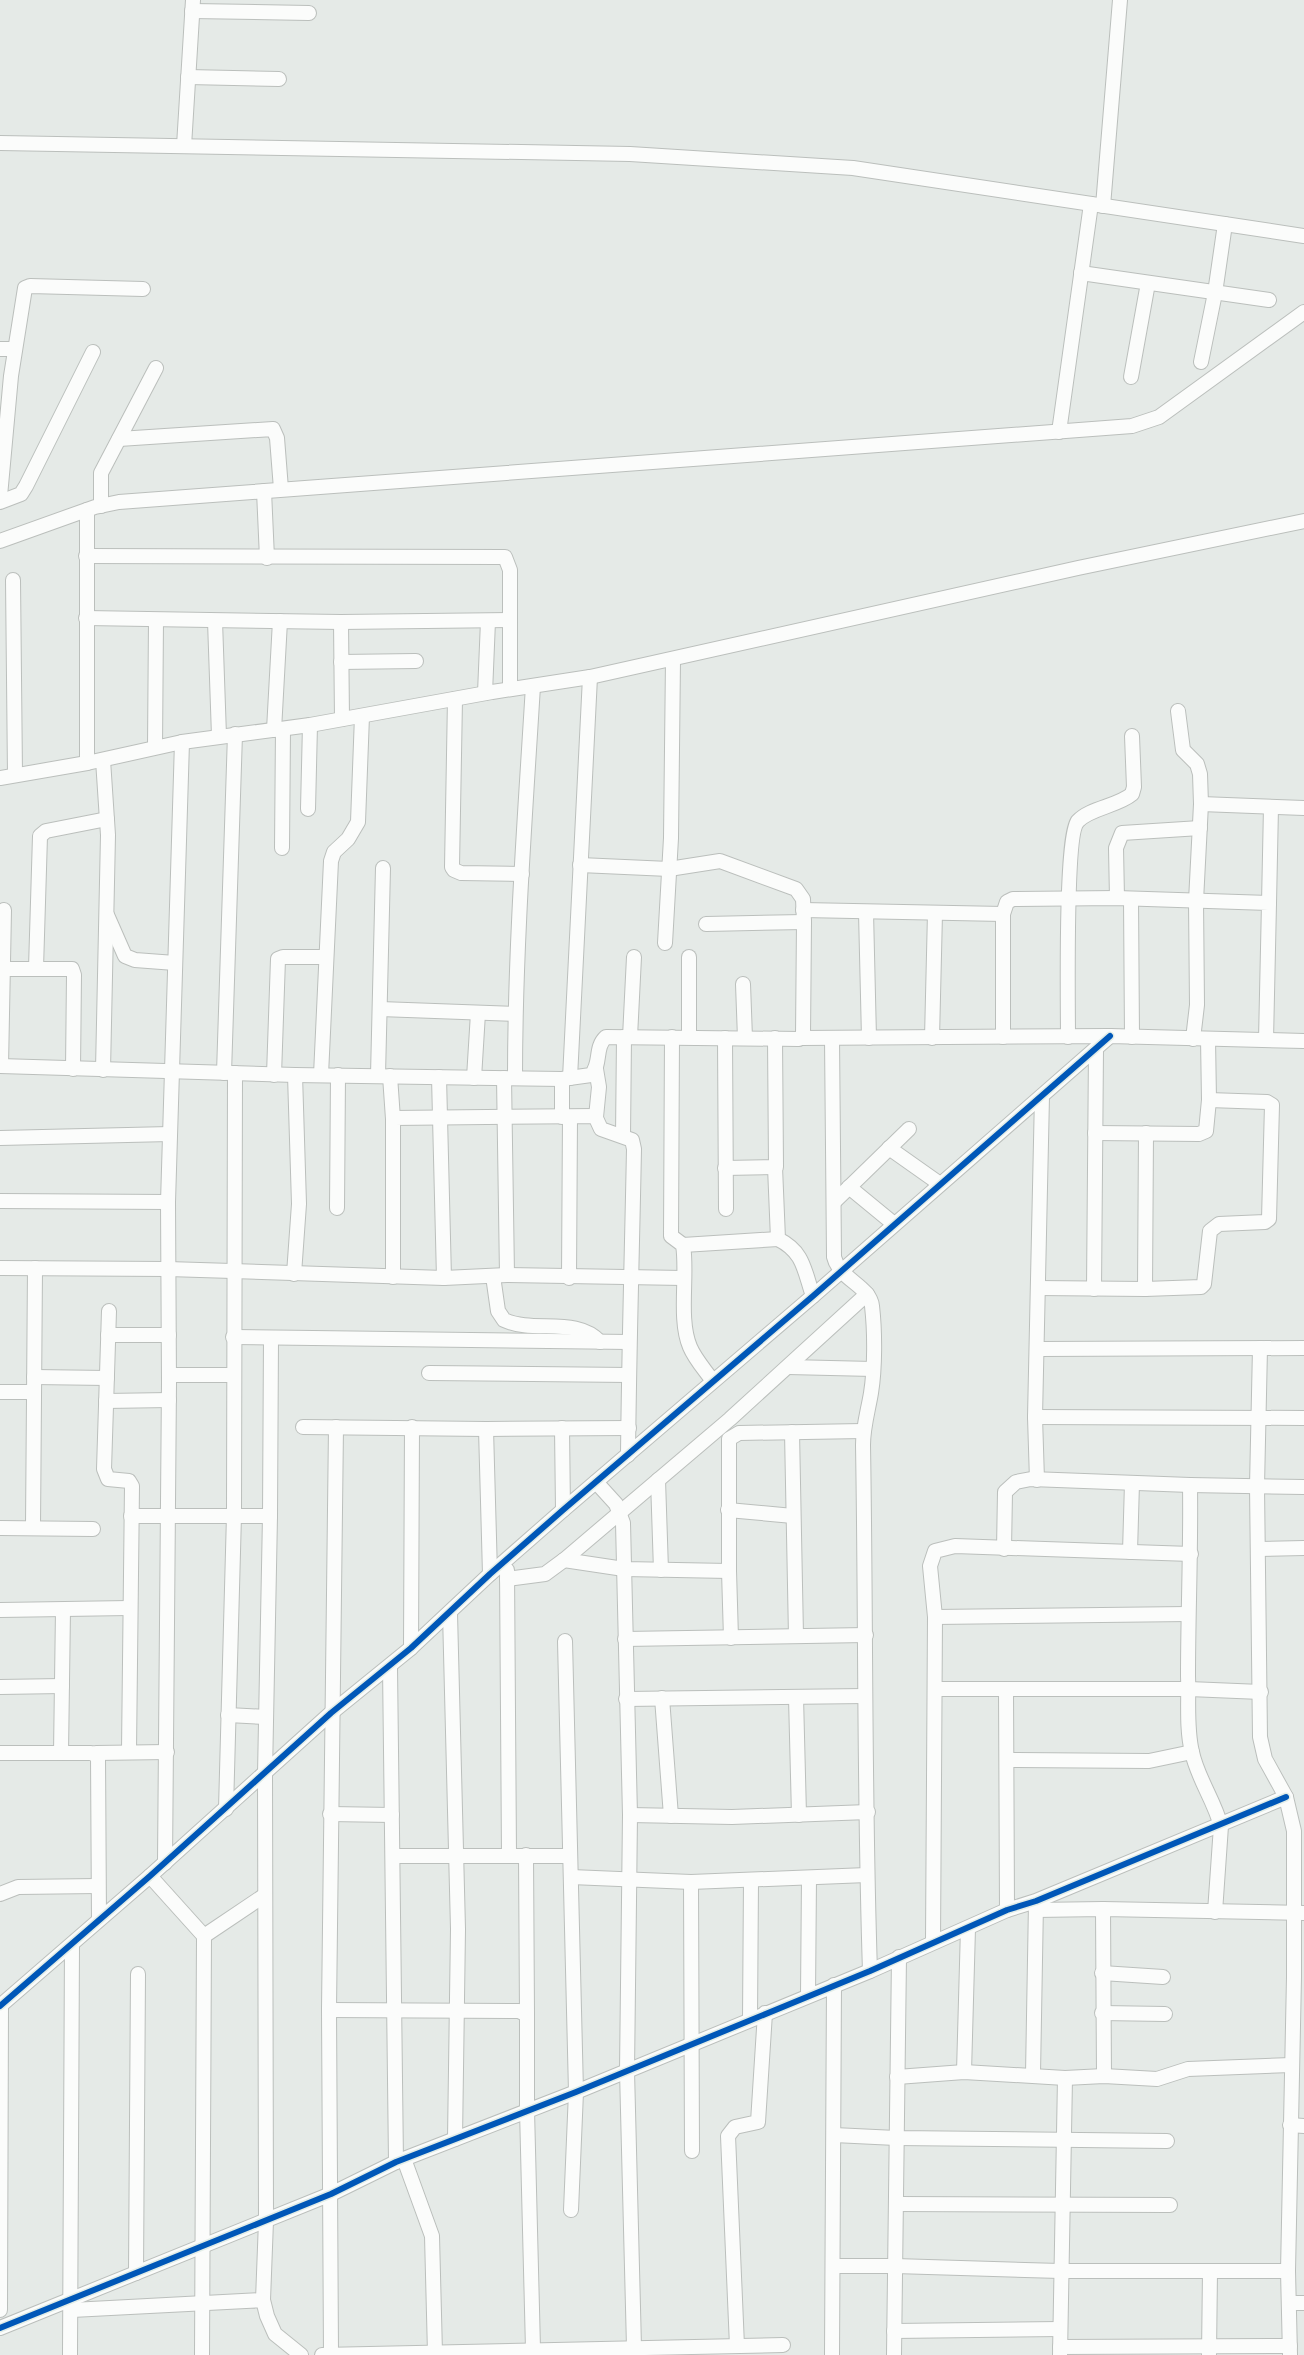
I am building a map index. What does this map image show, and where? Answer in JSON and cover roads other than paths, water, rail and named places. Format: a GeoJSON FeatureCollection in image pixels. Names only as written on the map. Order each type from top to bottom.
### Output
{"type":"FeatureCollection","features":[{"type":"Feature","properties":{"kind":"street"},"geometry":{"type":"LineString","coordinates":[[1060,426],[1081,273],[1097,205],[1120,0]]}},
{"type":"Feature","properties":{"kind":"street"},"geometry":{"type":"LineString","coordinates":[[184,146],[193,6],[309,13]]}},
{"type":"Feature","properties":{"kind":"street"},"geometry":{"type":"LineString","coordinates":[[188,77],[279,79]]}},
{"type":"Feature","properties":{"kind":"street"},"geometry":{"type":"LineString","coordinates":[[0,142],[630,154],[834,167],[1304,236]]}},
{"type":"Feature","properties":{"kind":"street"},"geometry":{"type":"LineString","coordinates":[[1202,362],[1225,224]]}},
{"type":"Feature","properties":{"kind":"street"},"geometry":{"type":"LineString","coordinates":[[1081,273],[1269,300]]}},
{"type":"Feature","properties":{"kind":"street"},"geometry":{"type":"LineString","coordinates":[[1131,377],[1148,283]]}},
{"type":"Feature","properties":{"kind":"street"},"geometry":{"type":"LineString","coordinates":[[0,496],[15,349],[25,288],[30,286],[143,289]]}},
{"type":"Feature","properties":{"kind":"street"},"geometry":{"type":"LineString","coordinates":[[1,535],[87,510],[101,501],[119,502],[264,491],[281,484],[1060,426],[1132,426],[1159,417],[1304,312]]}},
{"type":"Feature","properties":{"kind":"street"},"geometry":{"type":"LineString","coordinates":[[0,349],[15,349]]}},
{"type":"Feature","properties":{"kind":"street"},"geometry":{"type":"LineString","coordinates":[[0,502],[20,494],[26,486],[93,352]]}},
{"type":"Feature","properties":{"kind":"street"},"geometry":{"type":"LineString","coordinates":[[101,501],[101,473],[156,368]]}},
{"type":"Feature","properties":{"kind":"street"},"geometry":{"type":"LineString","coordinates":[[119,440],[273,429],[277,438],[281,484]]}},
{"type":"Feature","properties":{"kind":"street"},"geometry":{"type":"LineString","coordinates":[[264,491],[267,558]]}},
{"type":"Feature","properties":{"kind":"street"},"geometry":{"type":"LineString","coordinates":[[87,510],[87,763]]}},
{"type":"Feature","properties":{"kind":"street"},"geometry":{"type":"LineString","coordinates":[[0,778],[103,760],[182,742],[310,725],[485,693],[590,678],[1078,568],[1304,521]]}},
{"type":"Feature","properties":{"kind":"street"},"geometry":{"type":"LineString","coordinates":[[86,556],[267,558],[505,557],[510,570],[510,689]]}},
{"type":"Feature","properties":{"kind":"street"},"geometry":{"type":"LineString","coordinates":[[13,580],[15,775]]}},
{"type":"Feature","properties":{"kind":"street"},"geometry":{"type":"LineString","coordinates":[[86,618],[341,622],[510,620]]}},
{"type":"Feature","properties":{"kind":"street"},"geometry":{"type":"LineString","coordinates":[[155,747],[156,620]]}},
{"type":"Feature","properties":{"kind":"street"},"geometry":{"type":"LineString","coordinates":[[215,620],[219,736]]}},
{"type":"Feature","properties":{"kind":"street"},"geometry":{"type":"LineString","coordinates":[[485,693],[488,620]]}},
{"type":"Feature","properties":{"kind":"street"},"geometry":{"type":"LineString","coordinates":[[280,621],[278,729],[282,848]]}},
{"type":"Feature","properties":{"kind":"street"},"geometry":{"type":"LineString","coordinates":[[341,622],[342,719]]}},
{"type":"Feature","properties":{"kind":"street"},"geometry":{"type":"LineString","coordinates":[[665,943],[669,869],[673,660]]}},
{"type":"Feature","properties":{"kind":"street"},"geometry":{"type":"LineString","coordinates":[[341,662],[416,661]]}},
{"type":"Feature","properties":{"kind":"street"},"geometry":{"type":"LineString","coordinates":[[569,1278],[566,1078],[590,678]]}},
{"type":"Feature","properties":{"kind":"street"},"geometry":{"type":"LineString","coordinates":[[507,1275],[506,1116],[515,1014],[533,686]]}},
{"type":"Feature","properties":{"kind":"street"},"geometry":{"type":"LineString","coordinates":[[455,699],[454,870],[461,873],[522,874]]}},
{"type":"Feature","properties":{"kind":"street"},"geometry":{"type":"LineString","coordinates":[[1178,711],[1183,750],[1197,764],[1200,774],[1201,804],[1196,902],[1197,1005],[1193,1039]]}},
{"type":"Feature","properties":{"kind":"street"},"geometry":{"type":"LineString","coordinates":[[321,1076],[331,861],[334,852],[348,839],[358,822],[362,716]]}},
{"type":"Feature","properties":{"kind":"street"},"geometry":{"type":"LineString","coordinates":[[308,809],[310,725]]}},
{"type":"Feature","properties":{"kind":"street"},"geometry":{"type":"LineString","coordinates":[[226,1809],[234,1515],[230,1073],[235,734]]}},
{"type":"Feature","properties":{"kind":"street"},"geometry":{"type":"LineString","coordinates":[[1068,1037],[1069,899],[1076,823],[1132,794],[1134,787],[1132,736]]}},
{"type":"Feature","properties":{"kind":"street"},"geometry":{"type":"LineString","coordinates":[[165,1863],[169,1400],[168,1202],[182,742]]}},
{"type":"Feature","properties":{"kind":"street"},"geometry":{"type":"LineString","coordinates":[[103,760],[107,819],[103,1070]]}},
{"type":"Feature","properties":{"kind":"street"},"geometry":{"type":"LineString","coordinates":[[1201,804],[1304,808]]}},
{"type":"Feature","properties":{"kind":"street"},"geometry":{"type":"LineString","coordinates":[[1266,1040],[1272,807]]}},
{"type":"Feature","properties":{"kind":"street"},"geometry":{"type":"LineString","coordinates":[[36,968],[40,836],[46,832],[107,819]]}},
{"type":"Feature","properties":{"kind":"street"},"geometry":{"type":"LineString","coordinates":[[1132,1037],[1124,898],[1116,848],[1122,834],[1200,828]]}},
{"type":"Feature","properties":{"kind":"street"},"geometry":{"type":"LineString","coordinates":[[580,866],[669,869],[720,861],[796,889],[803,899],[804,916],[804,1033],[801,1038]]}},
{"type":"Feature","properties":{"kind":"street"},"geometry":{"type":"LineString","coordinates":[[383,868],[380,1009],[384,1076],[392,1119],[393,1276]]}},
{"type":"Feature","properties":{"kind":"street"},"geometry":{"type":"LineString","coordinates":[[1003,1037],[1002,914],[1007,902],[1013,899],[1124,898],[1196,902],[1269,903]]}},
{"type":"Feature","properties":{"kind":"street"},"geometry":{"type":"LineString","coordinates":[[4,910],[1,1066],[295,1076],[474,1078],[566,1078],[588,1076],[596,1069]]}},
{"type":"Feature","properties":{"kind":"street"},"geometry":{"type":"LineString","coordinates":[[706,924],[866,912],[1002,914]]}},
{"type":"Feature","properties":{"kind":"street"},"geometry":{"type":"LineString","coordinates":[[866,912],[869,1038]]}},
{"type":"Feature","properties":{"kind":"street"},"geometry":{"type":"LineString","coordinates":[[932,1038],[934,913]]}},
{"type":"Feature","properties":{"kind":"street"},"geometry":{"type":"LineString","coordinates":[[106,914],[126,956],[135,960],[175,963]]}},
{"type":"Feature","properties":{"kind":"street"},"geometry":{"type":"LineString","coordinates":[[274,1075],[278,959],[283,957],[326,957]]}},
{"type":"Feature","properties":{"kind":"street"},"geometry":{"type":"LineString","coordinates":[[623,1136],[627,1037],[634,957]]}},
{"type":"Feature","properties":{"kind":"street"},"geometry":{"type":"LineString","coordinates":[[689,957],[689,1037]]}},
{"type":"Feature","properties":{"kind":"street"},"geometry":{"type":"LineString","coordinates":[[2,968],[68,968],[74,971],[73,1068]]}},
{"type":"Feature","properties":{"kind":"street"},"geometry":{"type":"LineString","coordinates":[[743,984],[745,1038]]}},
{"type":"Feature","properties":{"kind":"street"},"geometry":{"type":"LineString","coordinates":[[380,1009],[515,1014]]}},
{"type":"Feature","properties":{"kind":"street"},"geometry":{"type":"LineString","coordinates":[[474,1078],[478,1013]]}},
{"type":"Feature","properties":{"kind":"street"},"geometry":{"type":"LineString","coordinates":[[0,2310],[1,2006],[226,1809],[331,1713],[411,1648],[490,1574],[563,1510],[712,1380],[814,1296],[840,1271],[1110,1036]]}},
{"type":"Feature","properties":{"kind":"street"},"geometry":{"type":"LineString","coordinates":[[628,1455],[633,1143],[623,1136],[601,1129],[596,1117],[599,1087],[596,1069],[598,1050],[601,1042],[606,1037],[932,1038],[1110,1036],[1304,1041]]}},
{"type":"Feature","properties":{"kind":"street"},"geometry":{"type":"LineString","coordinates":[[672,1037],[672,1236],[683,1245],[778,1239],[790,1245],[798,1252],[814,1296]]}},
{"type":"Feature","properties":{"kind":"street"},"geometry":{"type":"LineString","coordinates":[[725,1038],[726,1209]]}},
{"type":"Feature","properties":{"kind":"street"},"geometry":{"type":"LineString","coordinates":[[775,1038],[775,1167],[778,1239]]}},
{"type":"Feature","properties":{"kind":"street"},"geometry":{"type":"LineString","coordinates":[[832,1038],[835,1201],[834,1257],[840,1271],[866,1294],[872,1306],[873,1369],[863,1430],[868,1812],[866,1875],[870,1971]]}},
{"type":"Feature","properties":{"kind":"street"},"geometry":{"type":"LineString","coordinates":[[1095,1133],[1204,1132],[1208,1126],[1208,1039]]}},
{"type":"Feature","properties":{"kind":"street"},"geometry":{"type":"LineString","coordinates":[[1094,1289],[1096,1049]]}},
{"type":"Feature","properties":{"kind":"street"},"geometry":{"type":"LineString","coordinates":[[337,1208],[338,1075]]}},
{"type":"Feature","properties":{"kind":"street"},"geometry":{"type":"LineString","coordinates":[[294,1274],[300,1204],[295,1076]]}},
{"type":"Feature","properties":{"kind":"street"},"geometry":{"type":"LineString","coordinates":[[439,1077],[444,1278]]}},
{"type":"Feature","properties":{"kind":"street"},"geometry":{"type":"LineString","coordinates":[[1037,1480],[1036,1417],[1042,1096]]}},
{"type":"Feature","properties":{"kind":"street"},"geometry":{"type":"LineString","coordinates":[[1038,1288],[1145,1289],[1201,1287],[1204,1284],[1210,1231],[1213,1227],[1218,1224],[1265,1222],[1269,1219],[1272,1105],[1268,1102],[1209,1100]]}},
{"type":"Feature","properties":{"kind":"street"},"geometry":{"type":"LineString","coordinates":[[392,1119],[506,1116],[596,1117]]}},
{"type":"Feature","properties":{"kind":"street"},"geometry":{"type":"LineString","coordinates":[[835,1201],[909,1129]]}},
{"type":"Feature","properties":{"kind":"street"},"geometry":{"type":"LineString","coordinates":[[1145,1289],[1146,1133]]}},
{"type":"Feature","properties":{"kind":"street"},"geometry":{"type":"LineString","coordinates":[[0,1138],[170,1134]]}},
{"type":"Feature","properties":{"kind":"street"},"geometry":{"type":"LineString","coordinates":[[889,1148],[940,1184]]}},
{"type":"Feature","properties":{"kind":"street"},"geometry":{"type":"LineString","coordinates":[[725,1168],[775,1167]]}},
{"type":"Feature","properties":{"kind":"street"},"geometry":{"type":"LineString","coordinates":[[849,1187],[894,1224]]}},
{"type":"Feature","properties":{"kind":"street"},"geometry":{"type":"LineString","coordinates":[[0,1200],[168,1202]]}},
{"type":"Feature","properties":{"kind":"street"},"geometry":{"type":"LineString","coordinates":[[683,1245],[687,1337],[690,1348],[712,1380]]}},
{"type":"Feature","properties":{"kind":"street"},"geometry":{"type":"LineString","coordinates":[[0,1268],[168,1269],[444,1278],[507,1275],[569,1278],[683,1278]]}},
{"type":"Feature","properties":{"kind":"street"},"geometry":{"type":"LineString","coordinates":[[32,1528],[35,1268]]}},
{"type":"Feature","properties":{"kind":"street"},"geometry":{"type":"LineString","coordinates":[[493,1276],[498,1311],[504,1320],[528,1327],[580,1328],[588,1331],[600,1342]]}},
{"type":"Feature","properties":{"kind":"street"},"geometry":{"type":"LineString","coordinates":[[507,1579],[545,1574],[564,1560],[621,1513],[788,1367],[866,1294]]}},
{"type":"Feature","properties":{"kind":"street"},"geometry":{"type":"LineString","coordinates":[[108,1311],[105,1475],[108,1479],[131,1483],[129,1751]]}},
{"type":"Feature","properties":{"kind":"street"},"geometry":{"type":"LineString","coordinates":[[108,1335],[169,1335]]}},
{"type":"Feature","properties":{"kind":"street"},"geometry":{"type":"LineString","coordinates":[[233,1337],[629,1342]]}},
{"type":"Feature","properties":{"kind":"street"},"geometry":{"type":"LineString","coordinates":[[271,1338],[265,1774],[266,2220],[263,2300],[267,2316],[276,2334],[301,2355]]}},
{"type":"Feature","properties":{"kind":"street"},"geometry":{"type":"LineString","coordinates":[[1064,2078],[1060,2351],[1290,2351],[1288,2271],[1297,2204],[1297,2126],[1291,2065],[1299,1976],[1298,1914],[1294,1831],[1286,1797],[1265,1759],[1262,1749],[1257,1486],[1260,1348]]}},
{"type":"Feature","properties":{"kind":"street"},"geometry":{"type":"LineString","coordinates":[[1038,1349],[1304,1348]]}},
{"type":"Feature","properties":{"kind":"street"},"geometry":{"type":"LineString","coordinates":[[788,1367],[873,1369]]}},
{"type":"Feature","properties":{"kind":"street"},"geometry":{"type":"LineString","coordinates":[[429,1373],[629,1375]]}},
{"type":"Feature","properties":{"kind":"street"},"geometry":{"type":"LineString","coordinates":[[169,1375],[233,1375]]}},
{"type":"Feature","properties":{"kind":"street"},"geometry":{"type":"LineString","coordinates":[[34,1377],[107,1378]]}},
{"type":"Feature","properties":{"kind":"street"},"geometry":{"type":"LineString","coordinates":[[0,1392],[34,1392]]}},
{"type":"Feature","properties":{"kind":"street"},"geometry":{"type":"LineString","coordinates":[[106,1401],[169,1400]]}},
{"type":"Feature","properties":{"kind":"street"},"geometry":{"type":"LineString","coordinates":[[1036,1417],[1304,1418]]}},
{"type":"Feature","properties":{"kind":"street"},"geometry":{"type":"LineString","coordinates":[[336,1426],[330,1814],[329,2010],[331,2194],[326,2354],[485,2353],[533,2349],[577,2352],[634,2347],[783,2345]]}},
{"type":"Feature","properties":{"kind":"street"},"geometry":{"type":"LineString","coordinates":[[303,1427],[629,1428]]}},
{"type":"Feature","properties":{"kind":"street"},"geometry":{"type":"LineString","coordinates":[[411,1648],[412,1427]]}},
{"type":"Feature","properties":{"kind":"street"},"geometry":{"type":"LineString","coordinates":[[562,1428],[563,1510]]}},
{"type":"Feature","properties":{"kind":"street"},"geometry":{"type":"LineString","coordinates":[[486,1429],[490,1574]]}},
{"type":"Feature","properties":{"kind":"street"},"geometry":{"type":"LineString","coordinates":[[732,1638],[728,1510],[729,1439],[739,1433],[863,1430]]}},
{"type":"Feature","properties":{"kind":"street"},"geometry":{"type":"LineString","coordinates":[[792,1432],[796,1636]]}},
{"type":"Feature","properties":{"kind":"street"},"geometry":{"type":"LineString","coordinates":[[658,1480],[661,1570]]}},
{"type":"Feature","properties":{"kind":"street"},"geometry":{"type":"LineString","coordinates":[[1004,1549],[1005,1492],[1016,1482],[1037,1480],[1190,1486],[1304,1487]]}},
{"type":"Feature","properties":{"kind":"street"},"geometry":{"type":"LineString","coordinates":[[596,1482],[616,1504],[621,1513],[624,1570],[630,1816],[627,2071],[634,2347]]}},
{"type":"Feature","properties":{"kind":"street"},"geometry":{"type":"LineString","coordinates":[[1130,1552],[1132,1483]]}},
{"type":"Feature","properties":{"kind":"street"},"geometry":{"type":"LineString","coordinates":[[1190,1486],[1191,1554],[1188,1614],[1192,1752],[1221,1826],[1215,1912]]}},
{"type":"Feature","properties":{"kind":"street"},"geometry":{"type":"LineString","coordinates":[[728,1510],[793,1516]]}},
{"type":"Feature","properties":{"kind":"street"},"geometry":{"type":"LineString","coordinates":[[131,1516],[270,1516]]}},
{"type":"Feature","properties":{"kind":"street"},"geometry":{"type":"LineString","coordinates":[[0,1528],[93,1529]]}},
{"type":"Feature","properties":{"kind":"street"},"geometry":{"type":"LineString","coordinates":[[933,1942],[935,1617],[930,1566],[935,1551],[955,1546],[1191,1554]]}},
{"type":"Feature","properties":{"kind":"street"},"geometry":{"type":"LineString","coordinates":[[1258,1549],[1304,1548]]}},
{"type":"Feature","properties":{"kind":"street"},"geometry":{"type":"LineString","coordinates":[[507,1559],[509,1855]]}},
{"type":"Feature","properties":{"kind":"street"},"geometry":{"type":"LineString","coordinates":[[564,1560],[624,1570],[729,1571]]}},
{"type":"Feature","properties":{"kind":"street"},"geometry":{"type":"LineString","coordinates":[[0,1610],[129,1608]]}},
{"type":"Feature","properties":{"kind":"street"},"geometry":{"type":"LineString","coordinates":[[61,1753],[63,1610]]}},
{"type":"Feature","properties":{"kind":"street"},"geometry":{"type":"LineString","coordinates":[[450,1613],[458,2010],[455,2139]]}},
{"type":"Feature","properties":{"kind":"street"},"geometry":{"type":"LineString","coordinates":[[935,1617],[1188,1614]]}},
{"type":"Feature","properties":{"kind":"street"},"geometry":{"type":"LineString","coordinates":[[625,1639],[866,1635]]}},
{"type":"Feature","properties":{"kind":"street"},"geometry":{"type":"LineString","coordinates":[[564,1641],[576,2092],[571,2210]]}},
{"type":"Feature","properties":{"kind":"street"},"geometry":{"type":"LineString","coordinates":[[390,1666],[393,2010],[400,2160],[432,2236],[435,2353]]}},
{"type":"Feature","properties":{"kind":"street"},"geometry":{"type":"LineString","coordinates":[[0,1687],[62,1686]]}},
{"type":"Feature","properties":{"kind":"street"},"geometry":{"type":"LineString","coordinates":[[935,1688],[1006,1690],[1189,1689],[1261,1692]]}},
{"type":"Feature","properties":{"kind":"street"},"geometry":{"type":"LineString","coordinates":[[1006,1690],[1006,1910]]}},
{"type":"Feature","properties":{"kind":"street"},"geometry":{"type":"LineString","coordinates":[[626,1699],[865,1696]]}},
{"type":"Feature","properties":{"kind":"street"},"geometry":{"type":"LineString","coordinates":[[796,1697],[799,1815]]}},
{"type":"Feature","properties":{"kind":"street"},"geometry":{"type":"LineString","coordinates":[[662,1698],[671,1816]]}},
{"type":"Feature","properties":{"kind":"street"},"geometry":{"type":"LineString","coordinates":[[228,1715],[266,1717]]}},
{"type":"Feature","properties":{"kind":"street"},"geometry":{"type":"LineString","coordinates":[[0,1753],[167,1752]]}},
{"type":"Feature","properties":{"kind":"street"},"geometry":{"type":"LineString","coordinates":[[1007,1760],[1149,1762],[1192,1752]]}},
{"type":"Feature","properties":{"kind":"street"},"geometry":{"type":"LineString","coordinates":[[96,1753],[98,1760],[97,1886],[99,1919]]}},
{"type":"Feature","properties":{"kind":"street"},"geometry":{"type":"LineString","coordinates":[[1036,1906],[1286,1797]]}},
{"type":"Feature","properties":{"kind":"street"},"geometry":{"type":"LineString","coordinates":[[630,1816],[799,1815],[868,1812]]}},
{"type":"Feature","properties":{"kind":"street"},"geometry":{"type":"LineString","coordinates":[[330,1814],[392,1815]]}},
{"type":"Feature","properties":{"kind":"street"},"geometry":{"type":"LineString","coordinates":[[526,1855],[527,2110],[533,2349]]}},
{"type":"Feature","properties":{"kind":"street"},"geometry":{"type":"LineString","coordinates":[[393,1856],[570,1856]]}},
{"type":"Feature","properties":{"kind":"street"},"geometry":{"type":"LineString","coordinates":[[571,1877],[691,1882],[866,1875]]}},
{"type":"Feature","properties":{"kind":"street"},"geometry":{"type":"LineString","coordinates":[[150,1876],[204,1936],[202,2355]]}},
{"type":"Feature","properties":{"kind":"street"},"geometry":{"type":"LineString","coordinates":[[808,1995],[810,1878]]}},
{"type":"Feature","properties":{"kind":"street"},"geometry":{"type":"LineString","coordinates":[[750,2019],[751,1881]]}},
{"type":"Feature","properties":{"kind":"street"},"geometry":{"type":"LineString","coordinates":[[691,1882],[692,2151]]}},
{"type":"Feature","properties":{"kind":"street"},"geometry":{"type":"LineString","coordinates":[[0,1894],[18,1887],[97,1886]]}},
{"type":"Feature","properties":{"kind":"street"},"geometry":{"type":"LineString","coordinates":[[204,1936],[265,1895]]}},
{"type":"Feature","properties":{"kind":"street"},"geometry":{"type":"LineString","coordinates":[[0,2328],[72,2304],[136,2274],[331,2194],[400,2160],[576,2092],[870,1971],[1006,1910],[1036,1906],[1298,1914]]}},
{"type":"Feature","properties":{"kind":"street"},"geometry":{"type":"LineString","coordinates":[[1034,2074],[1036,1906]]}},
{"type":"Feature","properties":{"kind":"street"},"geometry":{"type":"LineString","coordinates":[[1103,1909],[1102,2013],[1104,2076]]}},
{"type":"Feature","properties":{"kind":"street"},"geometry":{"type":"LineString","coordinates":[[964,2072],[968,1928]]}},
{"type":"Feature","properties":{"kind":"street"},"geometry":{"type":"LineString","coordinates":[[70,2355],[72,2304],[72,1944]]}},
{"type":"Feature","properties":{"kind":"street"},"geometry":{"type":"LineString","coordinates":[[894,2355],[899,1957]]}},
{"type":"Feature","properties":{"kind":"street"},"geometry":{"type":"LineString","coordinates":[[1102,1973],[1163,1976]]}},
{"type":"Feature","properties":{"kind":"street"},"geometry":{"type":"LineString","coordinates":[[136,2274],[138,1974]]}},
{"type":"Feature","properties":{"kind":"street"},"geometry":{"type":"LineString","coordinates":[[832,2355],[834,1985]]}},
{"type":"Feature","properties":{"kind":"street"},"geometry":{"type":"LineString","coordinates":[[329,2010],[519,2011],[527,2015]]}},
{"type":"Feature","properties":{"kind":"street"},"geometry":{"type":"LineString","coordinates":[[737,2346],[728,2136],[735,2127],[758,2122],[765,2013]]}},
{"type":"Feature","properties":{"kind":"street"},"geometry":{"type":"LineString","coordinates":[[1102,2013],[1165,2014]]}},
{"type":"Feature","properties":{"kind":"street"},"geometry":{"type":"LineString","coordinates":[[897,2077],[964,2072],[1034,2074],[1064,2078],[1104,2076],[1157,2079],[1188,2069],[1291,2065]]}},
{"type":"Feature","properties":{"kind":"street"},"geometry":{"type":"LineString","coordinates":[[834,2134],[896,2138],[1167,2141]]}},
{"type":"Feature","properties":{"kind":"street"},"geometry":{"type":"LineString","coordinates":[[897,2204],[1062,2203],[1170,2206]]}},
{"type":"Feature","properties":{"kind":"street"},"geometry":{"type":"LineString","coordinates":[[833,2266],[1060,2271],[1288,2271]]}},
{"type":"Feature","properties":{"kind":"street"},"geometry":{"type":"LineString","coordinates":[[1209,2351],[1210,2272]]}},
{"type":"Feature","properties":{"kind":"street"},"geometry":{"type":"LineString","coordinates":[[72,2304],[263,2300]]}},
{"type":"Feature","properties":{"kind":"street"},"geometry":{"type":"LineString","coordinates":[[1289,2303],[1304,2303]]}},
{"type":"Feature","properties":{"kind":"street"},"geometry":{"type":"LineString","coordinates":[[894,2331],[1060,2329]]}}]}
